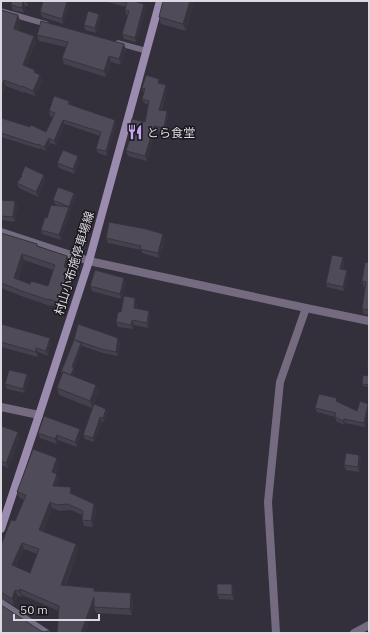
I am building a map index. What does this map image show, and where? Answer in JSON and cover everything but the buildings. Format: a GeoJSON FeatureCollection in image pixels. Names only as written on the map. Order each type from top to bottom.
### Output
{"type":"FeatureCollection","features":[{"type":"Feature","properties":{"kind":"main road","name":"村山小布施停車場線"},"geometry":{"type":"LineString","coordinates":[[1,529],[89,261],[160,1]]}},
{"type":"Feature","properties":{"kind":"street"},"geometry":{"type":"LineString","coordinates":[[1,232],[89,261],[369,321]]}},
{"type":"Feature","properties":{"kind":"street"},"geometry":{"type":"LineString","coordinates":[[276,633],[268,502],[280,382],[306,308]]}},
{"type":"Feature","properties":{"kind":"street"},"geometry":{"type":"LineString","coordinates":[[1,407],[39,415]]}},
{"type":"Feature","properties":{"kind":"street"},"geometry":{"type":"LineString","coordinates":[[1,603],[46,633]]}},
{"type":"Feature","properties":{"kind":"street"},"geometry":{"type":"LineString","coordinates":[[354,633],[369,625]]}},
{"type":"Feature","properties":{"kind":"lane"},"geometry":{"type":"LineString","coordinates":[[1,11],[55,26]]}},
{"type":"Feature","properties":{"kind":"lane"},"geometry":{"type":"LineString","coordinates":[[108,40],[147,51]]}},
{"type":"Feature","properties":{"kind":"place","name":"とら食堂"},"geometry":{"type":"Point","coordinates":[135,132]}}]}
